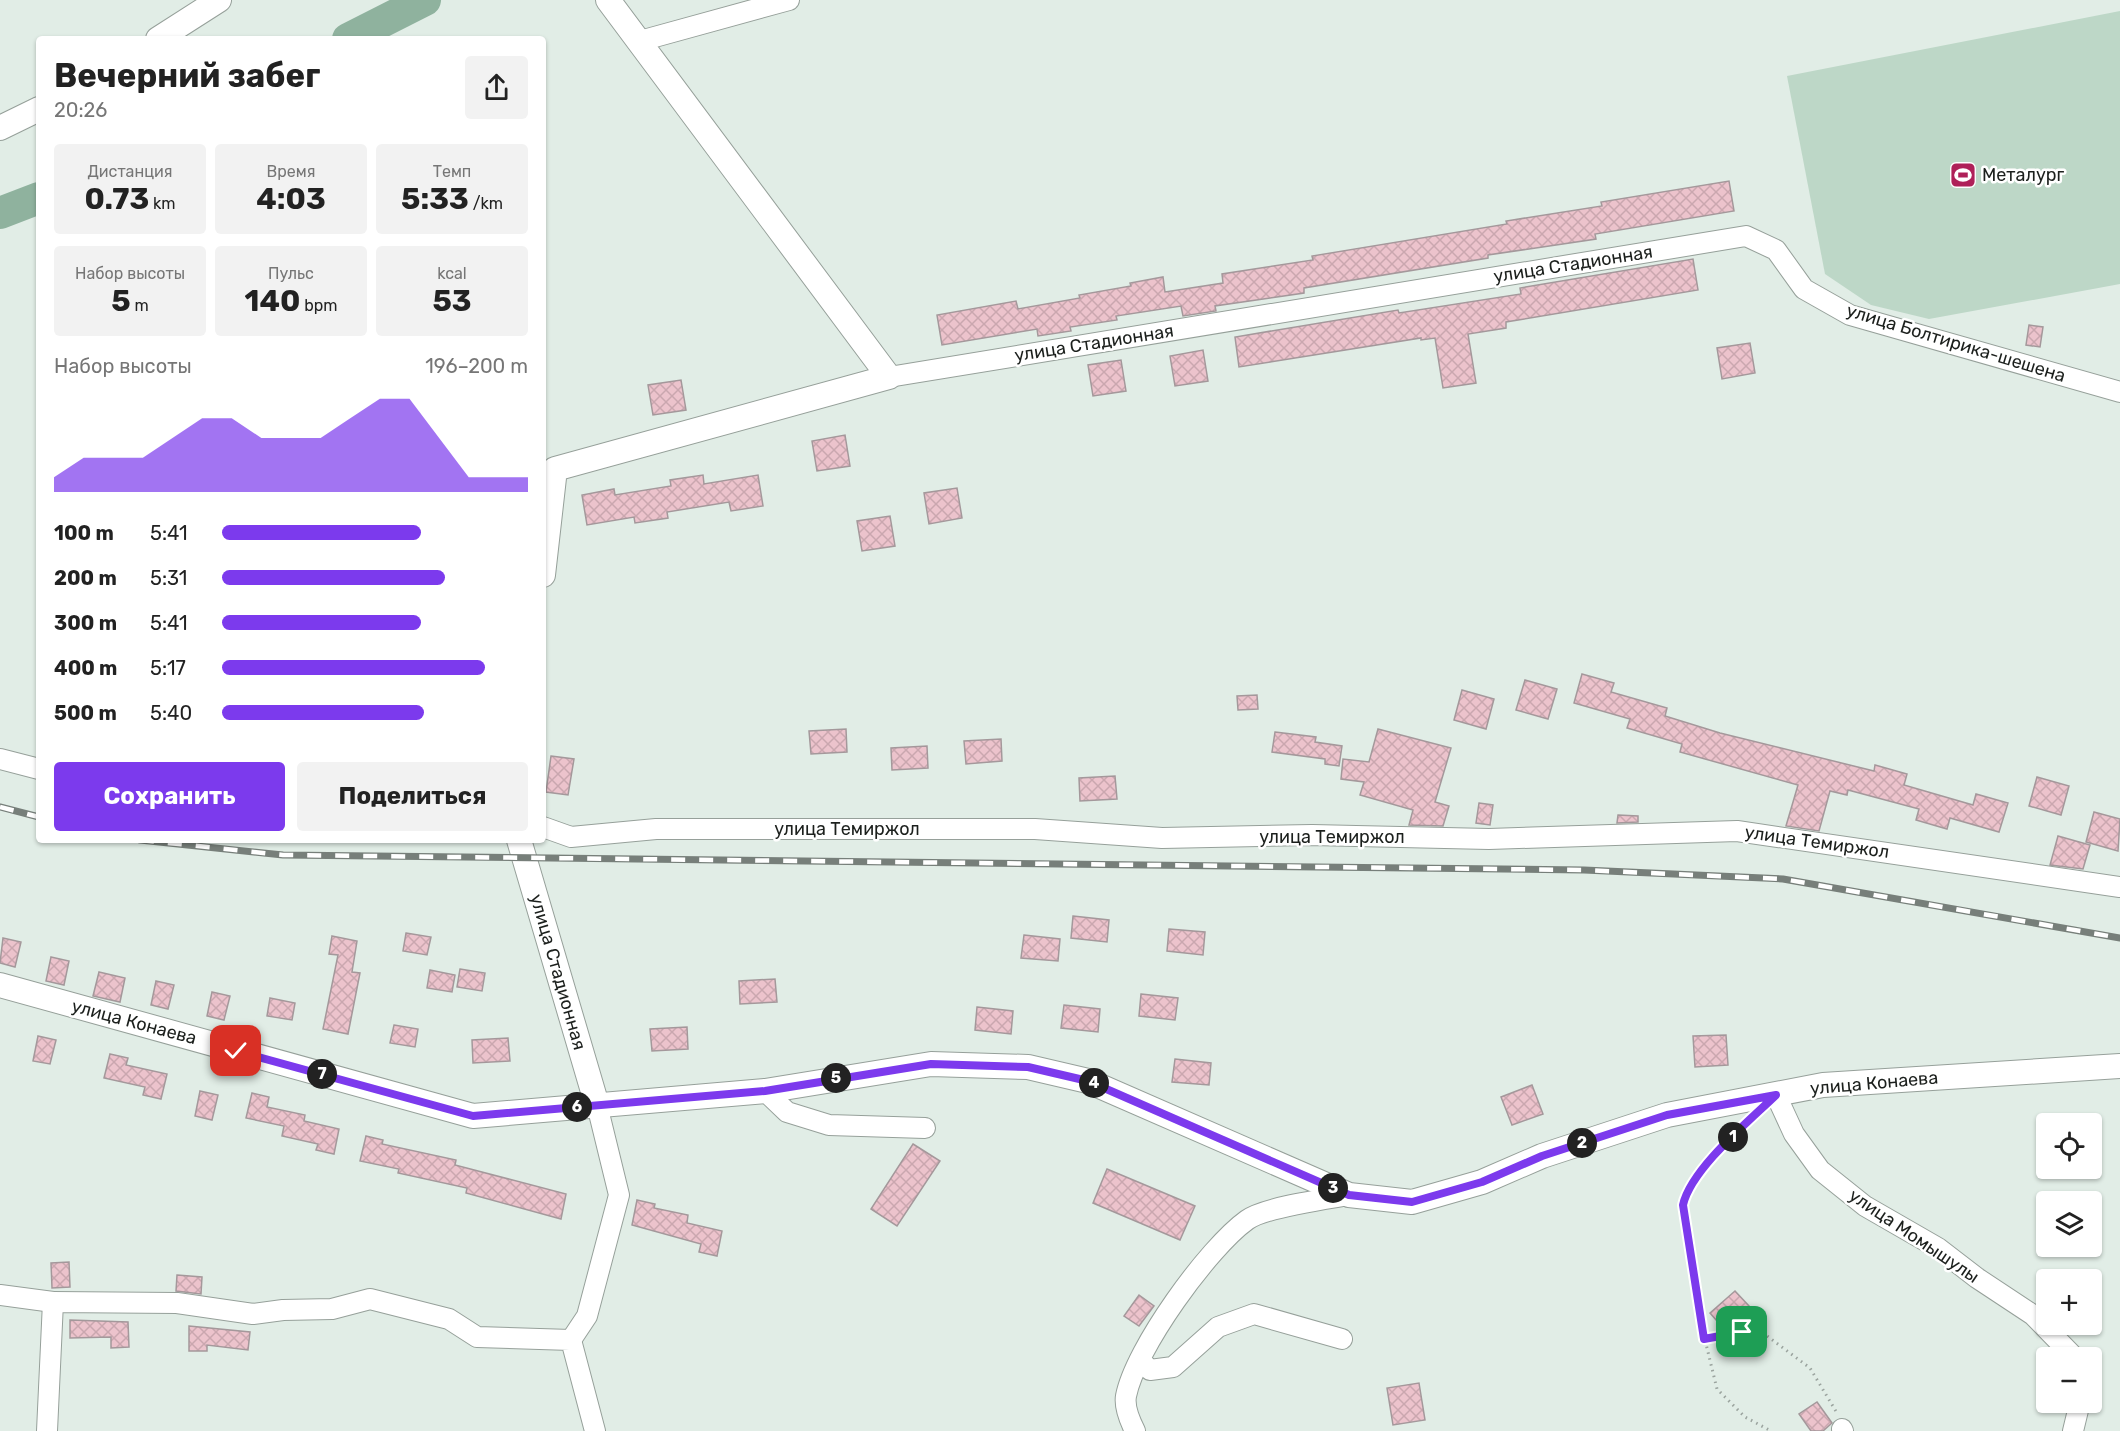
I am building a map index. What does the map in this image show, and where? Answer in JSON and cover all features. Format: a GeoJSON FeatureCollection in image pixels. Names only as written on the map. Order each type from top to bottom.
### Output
{"type":"FeatureCollection","features":[{"type":"Feature","properties":{"kind":"street"},"geometry":{"type":"LineString","coordinates":[[163,36],[219,0]]}},
{"type":"Feature","properties":{"kind":"street"},"geometry":{"type":"LineString","coordinates":[[640,41],[789,0]]}},
{"type":"Feature","properties":{"kind":"street"},"geometry":{"type":"LineString","coordinates":[[610,2],[889,377]]}},
{"type":"Feature","properties":{"kind":"street"},"geometry":{"type":"LineString","coordinates":[[0,128],[36,110]]}},
{"type":"Feature","properties":{"kind":"street","name":"улица Стадионная"},"geometry":{"type":"LineString","coordinates":[[546,548],[555,469],[889,377],[1746,236]]}},
{"type":"Feature","properties":{"kind":"street","name":"улица Болтирика-шешена"},"geometry":{"type":"LineString","coordinates":[[1746,236],[1776,250],[1804,289],[1850,315],[2120,392]]}},
{"type":"Feature","properties":{"kind":"street"},"geometry":{"type":"LineString","coordinates":[[0,759],[36,768]]}},
{"type":"Feature","properties":{"kind":"street","name":"улица Темиржол"},"geometry":{"type":"LineString","coordinates":[[546,828],[571,837],[656,829],[1035,829],[1162,838],[1312,835],[1489,839],[1737,831],[2120,887]]}},
{"type":"Feature","properties":{"kind":"street","name":"улица Стадионная"},"geometry":{"type":"LineString","coordinates":[[520,843],[597,1105]]}},
{"type":"Feature","properties":{"kind":"street","name":"улица Конаева"},"geometry":{"type":"LineString","coordinates":[[0,985],[473,1116],[765,1091],[931,1064],[1028,1067],[1088,1081],[1349,1195],[1412,1202],[1482,1182],[1542,1156],[1667,1115],[1823,1085],[2120,1066]]}},
{"type":"Feature","properties":{"kind":"street"},"geometry":{"type":"LineString","coordinates":[[765,1091],[787,1112],[829,1125],[925,1128]]}},
{"type":"Feature","properties":{"kind":"street","name":"улица Момышулы"},"geometry":{"type":"LineString","coordinates":[[1776,1095],[1794,1134],[1820,1170],[1865,1206],[1938,1248],[2033,1316],[2064,1347]]}},
{"type":"Feature","properties":{"kind":"street"},"geometry":{"type":"LineString","coordinates":[[595,1431],[571,1340],[587,1316],[619,1195],[597,1105]]}},
{"type":"Feature","properties":{"kind":"street"},"geometry":{"type":"LineString","coordinates":[[1135,1431],[1126,1398],[1140,1360],[1166,1316],[1213,1255],[1249,1219],[1291,1206],[1349,1195]]}},
{"type":"Feature","properties":{"kind":"street"},"geometry":{"type":"LineString","coordinates":[[0,1295],[53,1302],[177,1303],[253,1314],[283,1310],[332,1309],[370,1299],[449,1319],[477,1337],[571,1340]]}},
{"type":"Feature","properties":{"kind":"street"},"geometry":{"type":"LineString","coordinates":[[47,1431],[53,1302]]}},
{"type":"Feature","properties":{"kind":"street"},"geometry":{"type":"LineString","coordinates":[[1140,1360],[1150,1370],[1173,1367],[1218,1327],[1254,1314],[1342,1339]]}},
{"type":"Feature","properties":{"kind":"street"},"geometry":{"type":"LineString","coordinates":[[2073,1431],[2077,1413]]}},
{"type":"Feature","properties":{"kind":"path"},"geometry":{"type":"LineString","coordinates":[[1751,1119],[1725,1143],[1686,1190],[1683,1205],[1704,1339],[1717,1389],[1745,1417],[1771,1431]]}},
{"type":"Feature","properties":{"kind":"path"},"geometry":{"type":"LineString","coordinates":[[1704,1339],[1759,1330],[1810,1368],[1835,1405],[1842,1430]]}},
{"type":"Feature","properties":{"kind":"green space","name":"Металург"},"geometry":{"type":"Polygon","coordinates":[[[2120,11],[2120,284],[1929,319],[1871,305],[1825,274],[1787,76],[2120,11]]]}},
{"type":"Feature","properties":{"kind":"building"},"geometry":{"type":"Polygon","coordinates":[[[1729,181],[1734,211],[1595,234],[1596,239],[1488,255],[1488,258],[1304,288],[1304,293],[1215,306],[1216,311],[1183,316],[1181,306],[1116,316],[1117,320],[1070,327],[1071,331],[1038,336],[1037,329],[942,345],[937,315],[1016,301],[1018,309],[1080,298],[1079,295],[1131,286],[1130,283],[1163,277],[1165,292],[1223,283],[1222,274],[1313,260],[1312,256],[1507,224],[1506,221],[1602,206],[1601,202],[1729,181]]]}},
{"type":"Feature","properties":{"kind":"building"},"geometry":{"type":"Polygon","coordinates":[[[1693,259],[1698,290],[1506,322],[1506,328],[1468,334],[1476,383],[1443,388],[1435,338],[1421,340],[1421,338],[1239,367],[1235,337],[1398,310],[1399,313],[1521,294],[1520,288],[1693,259]]]}},
{"type":"Feature","properties":{"kind":"building"},"geometry":{"type":"Polygon","coordinates":[[[2029,325],[2043,327],[2040,347],[2026,345],[2029,325]]]}},
{"type":"Feature","properties":{"kind":"building"},"geometry":{"type":"Polygon","coordinates":[[[1750,343],[1755,373],[1722,379],[1717,348],[1750,343]]]}},
{"type":"Feature","properties":{"kind":"building"},"geometry":{"type":"Polygon","coordinates":[[[1203,350],[1208,381],[1175,386],[1170,356],[1203,350]]]}},
{"type":"Feature","properties":{"kind":"building"},"geometry":{"type":"Polygon","coordinates":[[[1121,360],[1126,391],[1093,396],[1088,365],[1121,360]]]}},
{"type":"Feature","properties":{"kind":"building"},"geometry":{"type":"Polygon","coordinates":[[[681,380],[686,410],[653,415],[648,385],[681,380]]]}},
{"type":"Feature","properties":{"kind":"building"},"geometry":{"type":"Polygon","coordinates":[[[845,435],[850,466],[817,471],[812,441],[845,435]]]}},
{"type":"Feature","properties":{"kind":"building"},"geometry":{"type":"Polygon","coordinates":[[[703,475],[704,484],[758,475],[763,506],[731,511],[729,502],[667,512],[668,518],[635,523],[634,517],[587,525],[582,495],[614,489],[615,495],[671,486],[670,480],[703,475]]]}},
{"type":"Feature","properties":{"kind":"building"},"geometry":{"type":"Polygon","coordinates":[[[957,488],[962,518],[929,524],[924,493],[957,488]]]}},
{"type":"Feature","properties":{"kind":"building"},"geometry":{"type":"Polygon","coordinates":[[[890,516],[895,546],[862,551],[857,521],[890,516]]]}},
{"type":"Feature","properties":{"kind":"building"},"geometry":{"type":"Polygon","coordinates":[[[1582,674],[1614,683],[1611,692],[1667,708],[1665,716],[1720,733],[1874,771],[1875,765],[1907,774],[1904,785],[1973,805],[1976,794],[2008,803],[1999,832],[1950,818],[1947,829],[1916,820],[1919,809],[1848,790],[1847,795],[1830,791],[1819,831],[1786,826],[1798,785],[1680,752],[1682,744],[1627,728],[1630,719],[1574,703],[1582,674]]]}},
{"type":"Feature","properties":{"kind":"building"},"geometry":{"type":"Polygon","coordinates":[[[1525,680],[1557,689],[1548,719],[1516,710],[1525,680]]]}},
{"type":"Feature","properties":{"kind":"building"},"geometry":{"type":"Polygon","coordinates":[[[1462,690],[1494,699],[1486,729],[1454,720],[1462,690]]]}},
{"type":"Feature","properties":{"kind":"building"},"geometry":{"type":"Polygon","coordinates":[[[1257,695],[1258,709],[1238,710],[1237,696],[1257,695]]]}},
{"type":"Feature","properties":{"kind":"building"},"geometry":{"type":"Polygon","coordinates":[[[846,729],[847,752],[811,754],[809,731],[846,729]]]}},
{"type":"Feature","properties":{"kind":"building"},"geometry":{"type":"Polygon","coordinates":[[[1378,729],[1451,748],[1435,802],[1449,806],[1443,826],[1409,825],[1413,810],[1360,795],[1364,782],[1341,779],[1343,759],[1369,762],[1378,729]]]}},
{"type":"Feature","properties":{"kind":"building"},"geometry":{"type":"Polygon","coordinates":[[[1275,732],[1316,737],[1315,742],[1342,746],[1339,766],[1325,764],[1325,759],[1272,752],[1275,732]]]}},
{"type":"Feature","properties":{"kind":"building"},"geometry":{"type":"Polygon","coordinates":[[[1001,739],[1002,761],[966,764],[964,741],[1001,739]]]}},
{"type":"Feature","properties":{"kind":"building"},"geometry":{"type":"Polygon","coordinates":[[[927,746],[928,768],[892,770],[891,748],[927,746]]]}},
{"type":"Feature","properties":{"kind":"building"},"geometry":{"type":"Polygon","coordinates":[[[551,756],[574,759],[568,795],[546,792],[551,756]]]}},
{"type":"Feature","properties":{"kind":"building"},"geometry":{"type":"Polygon","coordinates":[[[1115,776],[1117,799],[1080,801],[1079,778],[1115,776]]]}},
{"type":"Feature","properties":{"kind":"building"},"geometry":{"type":"Polygon","coordinates":[[[2037,777],[2069,786],[2061,815],[2029,806],[2037,777]]]}},
{"type":"Feature","properties":{"kind":"building"},"geometry":{"type":"Polygon","coordinates":[[[1479,803],[1493,805],[1490,825],[1476,823],[1479,803]]]}},
{"type":"Feature","properties":{"kind":"building"},"geometry":{"type":"Polygon","coordinates":[[[2094,812],[2120,819],[2118,851],[2086,842],[2094,812]]]}},
{"type":"Feature","properties":{"kind":"building"},"geometry":{"type":"Polygon","coordinates":[[[1618,815],[1638,816],[1638,822],[1617,823],[1618,815]]]}},
{"type":"Feature","properties":{"kind":"building"},"geometry":{"type":"Polygon","coordinates":[[[2058,836],[2090,845],[2083,869],[2050,865],[2058,836]]]}},
{"type":"Feature","properties":{"kind":"building"},"geometry":{"type":"Polygon","coordinates":[[[1073,916],[1109,920],[1107,942],[1071,938],[1073,916]]]}},
{"type":"Feature","properties":{"kind":"building"},"geometry":{"type":"Polygon","coordinates":[[[1169,929],[1205,932],[1203,955],[1167,951],[1169,929]]]}},
{"type":"Feature","properties":{"kind":"building"},"geometry":{"type":"Polygon","coordinates":[[[406,933],[431,937],[427,955],[403,951],[406,933]]]}},
{"type":"Feature","properties":{"kind":"building"},"geometry":{"type":"Polygon","coordinates":[[[1024,935],[1060,939],[1058,961],[1021,958],[1024,935]]]}},
{"type":"Feature","properties":{"kind":"building"},"geometry":{"type":"Polygon","coordinates":[[[332,936],[357,941],[352,972],[360,973],[348,1034],[323,1029],[338,955],[329,954],[332,936]]]}},
{"type":"Feature","properties":{"kind":"building"},"geometry":{"type":"Polygon","coordinates":[[[3,938],[21,942],[15,967],[0,963],[3,938]]]}},
{"type":"Feature","properties":{"kind":"building"},"geometry":{"type":"Polygon","coordinates":[[[51,957],[69,961],[64,985],[46,981],[51,957]]]}},
{"type":"Feature","properties":{"kind":"building"},"geometry":{"type":"Polygon","coordinates":[[[460,969],[485,973],[482,991],[457,987],[460,969]]]}},
{"type":"Feature","properties":{"kind":"building"},"geometry":{"type":"Polygon","coordinates":[[[430,970],[455,975],[452,992],[427,988],[430,970]]]}},
{"type":"Feature","properties":{"kind":"building"},"geometry":{"type":"Polygon","coordinates":[[[99,972],[125,978],[120,1002],[93,996],[99,972]]]}},
{"type":"Feature","properties":{"kind":"building"},"geometry":{"type":"Polygon","coordinates":[[[775,979],[777,1002],[740,1004],[739,981],[775,979]]]}},
{"type":"Feature","properties":{"kind":"building"},"geometry":{"type":"Polygon","coordinates":[[[156,981],[174,985],[168,1009],[151,1005],[156,981]]]}},
{"type":"Feature","properties":{"kind":"building"},"geometry":{"type":"Polygon","coordinates":[[[212,992],[230,996],[224,1020],[207,1016],[212,992]]]}},
{"type":"Feature","properties":{"kind":"building"},"geometry":{"type":"Polygon","coordinates":[[[1141,994],[1178,998],[1175,1020],[1139,1016],[1141,994]]]}},
{"type":"Feature","properties":{"kind":"building"},"geometry":{"type":"Polygon","coordinates":[[[270,998],[295,1003],[292,1020],[267,1016],[270,998]]]}},
{"type":"Feature","properties":{"kind":"building"},"geometry":{"type":"Polygon","coordinates":[[[1064,1005],[1100,1009],[1098,1032],[1061,1028],[1064,1005]]]}},
{"type":"Feature","properties":{"kind":"building"},"geometry":{"type":"Polygon","coordinates":[[[977,1007],[1013,1011],[1011,1034],[975,1030],[977,1007]]]}},
{"type":"Feature","properties":{"kind":"building"},"geometry":{"type":"Polygon","coordinates":[[[394,1025],[418,1029],[415,1047],[390,1043],[394,1025]]]}},
{"type":"Feature","properties":{"kind":"building"},"geometry":{"type":"Polygon","coordinates":[[[687,1027],[688,1049],[652,1051],[650,1029],[687,1027]]]}},
{"type":"Feature","properties":{"kind":"building"},"geometry":{"type":"Polygon","coordinates":[[[1726,1035],[1728,1065],[1695,1067],[1693,1036],[1726,1035]]]}},
{"type":"Feature","properties":{"kind":"building"},"geometry":{"type":"Polygon","coordinates":[[[38,1036],[56,1040],[50,1064],[33,1061],[38,1036]]]}},
{"type":"Feature","properties":{"kind":"building"},"geometry":{"type":"Polygon","coordinates":[[[508,1038],[510,1061],[473,1063],[472,1040],[508,1038]]]}},
{"type":"Feature","properties":{"kind":"building"},"geometry":{"type":"Polygon","coordinates":[[[110,1054],[128,1058],[126,1065],[167,1074],[161,1099],[143,1095],[145,1087],[104,1078],[110,1054]]]}},
{"type":"Feature","properties":{"kind":"building"},"geometry":{"type":"Polygon","coordinates":[[[1175,1059],[1211,1063],[1209,1085],[1172,1082],[1175,1059]]]}},
{"type":"Feature","properties":{"kind":"building"},"geometry":{"type":"Polygon","coordinates":[[[1532,1085],[1543,1114],[1512,1125],[1501,1097],[1532,1085]]]}},
{"type":"Feature","properties":{"kind":"building"},"geometry":{"type":"Polygon","coordinates":[[[200,1091],[218,1095],[212,1120],[195,1116],[200,1091]]]}},
{"type":"Feature","properties":{"kind":"building"},"geometry":{"type":"Polygon","coordinates":[[[252,1093],[269,1097],[267,1107],[305,1115],[304,1121],[339,1129],[334,1154],[316,1150],[318,1144],[282,1136],[284,1126],[246,1118],[252,1093]]]}},
{"type":"Feature","properties":{"kind":"building"},"geometry":{"type":"Polygon","coordinates":[[[366,1136],[383,1140],[382,1144],[456,1160],[455,1165],[566,1194],[561,1219],[466,1193],[467,1188],[398,1173],[399,1169],[360,1161],[366,1136]]]}},
{"type":"Feature","properties":{"kind":"building"},"geometry":{"type":"Polygon","coordinates":[[[913,1144],[940,1161],[897,1226],[871,1209],[913,1144]]]}},
{"type":"Feature","properties":{"kind":"building"},"geometry":{"type":"Polygon","coordinates":[[[1107,1169],[1195,1206],[1180,1240],[1093,1203],[1107,1169]]]}},
{"type":"Feature","properties":{"kind":"building"},"geometry":{"type":"Polygon","coordinates":[[[637,1200],[655,1204],[654,1208],[688,1215],[687,1223],[722,1231],[717,1256],[699,1252],[701,1244],[632,1225],[637,1200]]]}},
{"type":"Feature","properties":{"kind":"building"},"geometry":{"type":"Polygon","coordinates":[[[69,1262],[70,1287],[52,1288],[51,1263],[69,1262]]]}},
{"type":"Feature","properties":{"kind":"building"},"geometry":{"type":"Polygon","coordinates":[[[177,1275],[202,1277],[201,1294],[176,1291],[177,1275]]]}},
{"type":"Feature","properties":{"kind":"building"},"geometry":{"type":"Polygon","coordinates":[[[1735,1291],[1749,1306],[1724,1329],[1710,1313],[1735,1291]]]}},
{"type":"Feature","properties":{"kind":"building"},"geometry":{"type":"Polygon","coordinates":[[[1139,1295],[1154,1306],[1139,1326],[1124,1316],[1139,1295]]]}},
{"type":"Feature","properties":{"kind":"building"},"geometry":{"type":"Polygon","coordinates":[[[70,1320],[128,1322],[129,1347],[111,1348],[111,1337],[70,1338],[70,1320]]]}},
{"type":"Feature","properties":{"kind":"building"},"geometry":{"type":"Polygon","coordinates":[[[189,1326],[250,1332],[248,1350],[207,1345],[207,1351],[189,1351],[189,1326]]]}},
{"type":"Feature","properties":{"kind":"building"},"geometry":{"type":"Polygon","coordinates":[[[1419,1383],[1425,1420],[1393,1425],[1387,1388],[1419,1383]]]}},
{"type":"Feature","properties":{"kind":"building"},"geometry":{"type":"Polygon","coordinates":[[[1817,1402],[1832,1423],[1823,1431],[1811,1431],[1799,1414],[1817,1402]]]}},
{"type":"Feature","properties":{"kind":"waterway"},"geometry":{"type":"LineString","coordinates":[[354,36],[425,0]]}},
{"type":"Feature","properties":{"kind":"waterway"},"geometry":{"type":"LineString","coordinates":[[0,213],[36,199]]}},
{"type":"Feature","properties":{"kind":"railway"},"geometry":{"type":"LineString","coordinates":[[0,807],[36,816]]}},
{"type":"Feature","properties":{"kind":"railway"},"geometry":{"type":"LineString","coordinates":[[169,843],[283,855],[1584,870],[1783,879],[2120,938]]}},
{"type":"Feature","properties":{"kind":"place","name":"Металург"},"geometry":{"type":"Point","coordinates":[1963,175]}},
{"type":"Feature","properties":{"kind":"route"},"geometry":{"type":"LineString","coordinates":[[236,1051],[473,1116],[765,1091],[845,1076],[931,1064],[1028,1067],[1058,1072],[1088,1081],[1349,1195],[1412,1202],[1482,1182],[1542,1156],[1667,1115],[1776,1095],[1725,1143],[1686,1190],[1683,1205],[1697,1307],[1704,1339],[1742,1332]]}}]}
